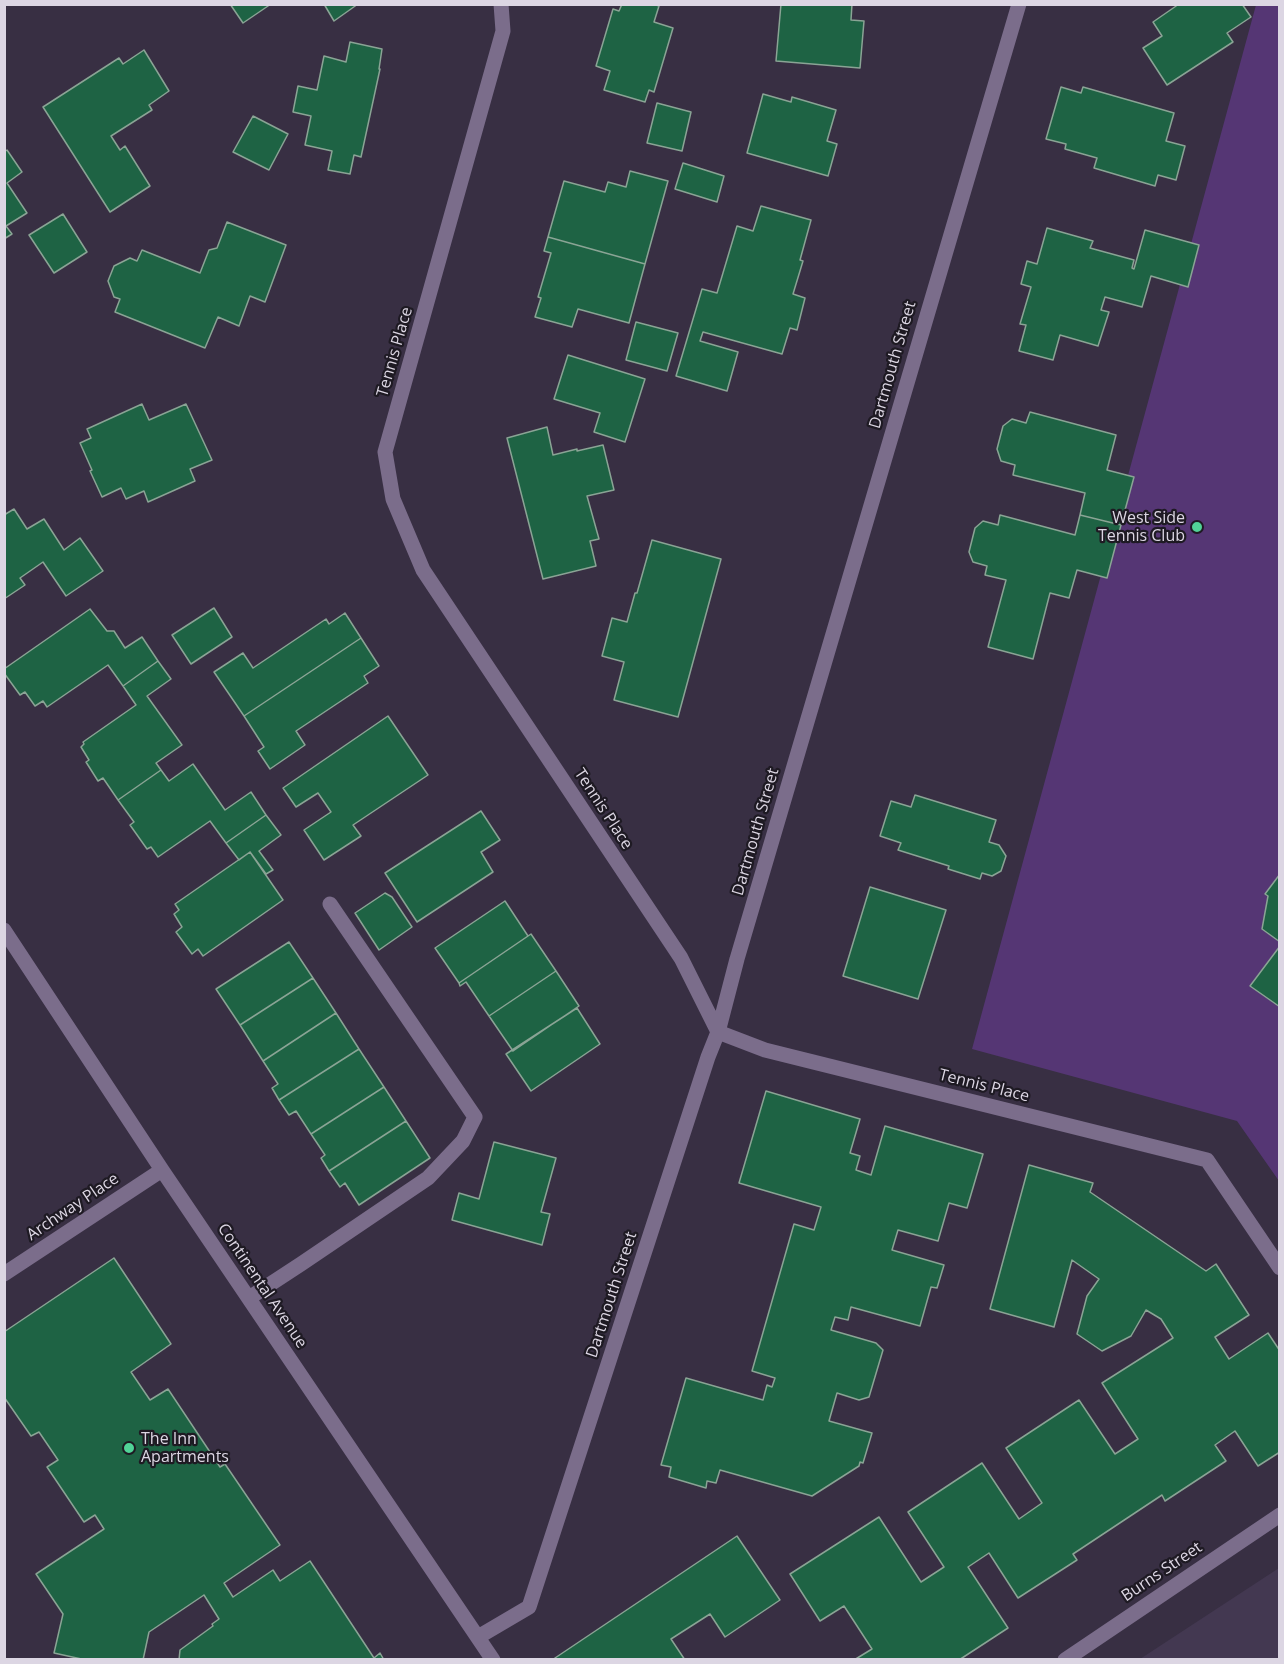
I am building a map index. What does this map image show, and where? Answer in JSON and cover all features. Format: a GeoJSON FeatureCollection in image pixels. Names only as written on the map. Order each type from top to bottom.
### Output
{"type":"FeatureCollection","features":[{"type":"Feature","properties":{"kind":"street","name":"Tennis Place"},"geometry":{"type":"LineString","coordinates":[[501,4],[503,31],[385,452],[393,499],[423,570],[681,958],[718,1032],[765,1050],[1207,1160],[1280,1268]]}},
{"type":"Feature","properties":{"kind":"street","name":"Dartmouth Street"},"geometry":{"type":"LineString","coordinates":[[478,1637],[529,1607],[718,1032],[1018,4]]}},
{"type":"Feature","properties":{"kind":"street"},"geometry":{"type":"LineString","coordinates":[[249,1298],[428,1178],[463,1141],[475,1117],[330,904]]}},
{"type":"Feature","properties":{"kind":"street","name":"Continental Avenue"},"geometry":{"type":"LineString","coordinates":[[4,930],[162,1170],[493,1659]]}},
{"type":"Feature","properties":{"kind":"street","name":"Archway Place"},"geometry":{"type":"LineString","coordinates":[[4,1274],[162,1170]]}},
{"type":"Feature","properties":{"kind":"street","name":"Burns Street"},"geometry":{"type":"LineString","coordinates":[[1065,1659],[1280,1515]]}},
{"type":"Feature","properties":{"kind":"shaded area","name":"West Side Tennis Club"},"geometry":{"type":"Polygon","coordinates":[[[1256,5],[1279,5],[1279,1181],[1237,1121],[972,1049],[1256,5]]]}},
{"type":"Feature","properties":{"kind":"shaded area"},"geometry":{"type":"Polygon","coordinates":[[[1279,1568],[1279,1659],[1140,1659],[1279,1568]]]}},
{"type":"Feature","properties":{"kind":"building"},"geometry":{"type":"Polygon","coordinates":[[[230,4],[271,4],[243,23],[230,4]]]}},
{"type":"Feature","properties":{"kind":"building"},"geometry":{"type":"Polygon","coordinates":[[[324,4],[358,4],[334,21],[324,4]]]}},
{"type":"Feature","properties":{"kind":"building"},"geometry":{"type":"Polygon","coordinates":[[[622,4],[659,6],[654,22],[673,28],[654,92],[649,90],[645,102],[604,90],[610,71],[596,66],[613,9],[619,11],[622,4]]]}},
{"type":"Feature","properties":{"kind":"building"},"geometry":{"type":"Polygon","coordinates":[[[781,4],[852,4],[851,20],[864,21],[860,68],[776,61],[781,4]]]}},
{"type":"Feature","properties":{"kind":"building"},"geometry":{"type":"Polygon","coordinates":[[[1179,4],[1242,4],[1251,17],[1227,33],[1233,42],[1167,85],[1143,48],[1162,36],[1153,22],[1179,4]]]}},
{"type":"Feature","properties":{"kind":"building"},"geometry":{"type":"Polygon","coordinates":[[[350,42],[382,49],[380,69],[361,157],[354,155],[350,174],[328,170],[332,151],[305,145],[311,116],[293,112],[298,86],[317,90],[324,56],[346,62],[350,42]]]}},
{"type":"Feature","properties":{"kind":"building"},"geometry":{"type":"Polygon","coordinates":[[[144,50],[169,91],[149,105],[152,110],[111,136],[120,150],[125,146],[150,186],[110,212],[43,107],[119,58],[123,64],[144,50]]]}},
{"type":"Feature","properties":{"kind":"building"},"geometry":{"type":"Polygon","coordinates":[[[1061,87],[1081,93],[1083,87],[1174,113],[1166,141],[1185,146],[1176,180],[1158,175],[1155,186],[1094,168],[1097,158],[1065,149],[1066,144],[1046,139],[1061,87]]]}},
{"type":"Feature","properties":{"kind":"building"},"geometry":{"type":"Polygon","coordinates":[[[763,94],[791,102],[792,97],[836,110],[827,141],[837,144],[828,176],[747,153],[763,94]]]}},
{"type":"Feature","properties":{"kind":"building"},"geometry":{"type":"Polygon","coordinates":[[[657,103],[691,112],[682,151],[647,143],[657,103]]]}},
{"type":"Feature","properties":{"kind":"building"},"geometry":{"type":"Polygon","coordinates":[[[253,116],[288,134],[269,170],[233,152],[253,116]]]}},
{"type":"Feature","properties":{"kind":"building"},"geometry":{"type":"Polygon","coordinates":[[[7,150],[22,172],[7,183],[27,213],[6,226],[12,234],[4,239],[4,152],[7,150]]]}},
{"type":"Feature","properties":{"kind":"building"},"geometry":{"type":"Polygon","coordinates":[[[683,163],[724,176],[717,202],[675,189],[683,163]]]}},
{"type":"Feature","properties":{"kind":"building"},"geometry":{"type":"Polygon","coordinates":[[[630,171],[668,181],[645,264],[548,237],[564,181],[605,192],[608,182],[626,187],[630,171]]]}},
{"type":"Feature","properties":{"kind":"building"},"geometry":{"type":"Polygon","coordinates":[[[761,206],[811,220],[800,260],[803,261],[793,294],[805,298],[797,330],[790,328],[782,354],[703,332],[700,341],[738,352],[727,391],[676,376],[702,289],[717,293],[737,226],[753,231],[761,206]]]}},
{"type":"Feature","properties":{"kind":"building"},"geometry":{"type":"Polygon","coordinates":[[[63,214],[87,252],[54,273],[29,235],[63,214]]]}},
{"type":"Feature","properties":{"kind":"building"},"geometry":{"type":"Polygon","coordinates":[[[227,222],[286,245],[265,302],[250,296],[239,326],[218,317],[205,348],[115,312],[120,299],[114,297],[108,281],[114,266],[130,258],[137,261],[142,250],[200,273],[209,250],[217,248],[227,222]]]}},
{"type":"Feature","properties":{"kind":"building"},"geometry":{"type":"Polygon","coordinates":[[[1047,228],[1093,241],[1090,248],[1134,260],[1132,268],[1134,269],[1145,230],[1199,245],[1188,287],[1151,276],[1142,307],[1105,297],[1101,310],[1109,312],[1098,346],[1060,335],[1053,360],[1019,351],[1026,325],[1020,324],[1031,287],[1021,284],[1027,261],[1037,264],[1047,228]]]}},
{"type":"Feature","properties":{"kind":"building"},"geometry":{"type":"Polygon","coordinates":[[[548,237],[645,264],[629,323],[578,309],[572,327],[535,317],[541,298],[538,297],[551,253],[544,251],[548,237]]]}},
{"type":"Feature","properties":{"kind":"building"},"geometry":{"type":"Polygon","coordinates":[[[636,322],[678,333],[667,371],[626,360],[636,322]]]}},
{"type":"Feature","properties":{"kind":"building"},"geometry":{"type":"Polygon","coordinates":[[[568,355],[645,379],[625,442],[594,432],[600,413],[554,399],[568,355]]]}},
{"type":"Feature","properties":{"kind":"building"},"geometry":{"type":"Polygon","coordinates":[[[142,404],[149,420],[186,404],[212,460],[190,469],[195,481],[148,502],[144,491],[126,499],[121,488],[102,497],[80,443],[91,438],[87,429],[142,404]]]}},
{"type":"Feature","properties":{"kind":"building"},"geometry":{"type":"Polygon","coordinates":[[[1030,412],[1116,435],[1107,470],[1134,477],[1121,525],[1080,515],[1085,493],[1013,475],[1015,465],[1001,461],[997,449],[1003,426],[1012,419],[1026,423],[1030,412]]]}},
{"type":"Feature","properties":{"kind":"building"},"geometry":{"type":"Polygon","coordinates":[[[547,427],[553,455],[603,445],[614,490],[587,496],[599,539],[590,541],[596,566],[543,579],[507,438],[547,427]]]}},
{"type":"Feature","properties":{"kind":"building"},"geometry":{"type":"Polygon","coordinates":[[[14,509],[27,529],[44,519],[64,550],[80,538],[103,571],[66,596],[43,562],[20,578],[25,585],[4,599],[4,515],[14,509]]]}},
{"type":"Feature","properties":{"kind":"building"},"geometry":{"type":"Polygon","coordinates":[[[1000,515],[1075,535],[1080,515],[1121,525],[1107,578],[1077,570],[1069,598],[1050,593],[1033,659],[988,647],[1006,580],[985,575],[987,566],[973,562],[969,552],[975,528],[983,521],[998,525],[1000,515]]]}},
{"type":"Feature","properties":{"kind":"building"},"geometry":{"type":"Polygon","coordinates":[[[652,540],[721,559],[678,717],[614,700],[624,662],[602,656],[612,618],[627,622],[652,540]]]}},
{"type":"Feature","properties":{"kind":"building"},"geometry":{"type":"Polygon","coordinates":[[[214,608],[232,637],[191,664],[172,635],[214,608]]]}},
{"type":"Feature","properties":{"kind":"building"},"geometry":{"type":"Polygon","coordinates":[[[90,609],[107,631],[114,631],[125,648],[142,637],[158,661],[123,686],[108,665],[47,707],[43,701],[35,706],[25,692],[20,695],[4,673],[4,669],[90,609]]]}},
{"type":"Feature","properties":{"kind":"building"},"geometry":{"type":"Polygon","coordinates":[[[345,613],[361,638],[244,716],[214,672],[243,653],[253,668],[326,619],[329,624],[345,613]]]}},
{"type":"Feature","properties":{"kind":"building"},"geometry":{"type":"Polygon","coordinates":[[[361,638],[379,666],[364,676],[368,683],[296,731],[305,745],[270,769],[258,751],[264,747],[244,716],[361,638]]]}},
{"type":"Feature","properties":{"kind":"building"},"geometry":{"type":"Polygon","coordinates":[[[158,661],[171,679],[147,696],[182,745],[156,763],[161,770],[118,800],[103,778],[98,781],[86,762],[89,760],[81,747],[83,742],[136,705],[123,686],[158,661]]]}},
{"type":"Feature","properties":{"kind":"building"},"geometry":{"type":"Polygon","coordinates":[[[388,716],[428,775],[353,825],[361,836],[324,860],[304,830],[331,812],[318,793],[296,807],[283,788],[388,716]]]}},
{"type":"Feature","properties":{"kind":"building"},"geometry":{"type":"Polygon","coordinates":[[[193,764],[225,810],[251,792],[266,815],[226,843],[210,821],[158,857],[151,847],[147,849],[130,825],[134,822],[118,800],[161,770],[169,781],[193,764]]]}},
{"type":"Feature","properties":{"kind":"building"},"geometry":{"type":"Polygon","coordinates":[[[915,795],[996,820],[989,842],[999,845],[1006,856],[1001,871],[992,876],[982,873],[980,879],[948,869],[949,866],[898,850],[901,843],[880,836],[891,801],[911,807],[915,795]]]}},
{"type":"Feature","properties":{"kind":"building"},"geometry":{"type":"Polygon","coordinates":[[[481,811],[500,840],[481,852],[493,872],[417,922],[385,873],[481,811]]]}},
{"type":"Feature","properties":{"kind":"building"},"geometry":{"type":"Polygon","coordinates":[[[266,815],[281,835],[259,851],[273,870],[266,874],[250,852],[239,860],[226,843],[266,815]]]}},
{"type":"Feature","properties":{"kind":"building"},"geometry":{"type":"Polygon","coordinates":[[[250,852],[283,900],[203,956],[198,949],[192,954],[176,932],[182,927],[174,914],[179,910],[175,904],[250,852]]]}},
{"type":"Feature","properties":{"kind":"building"},"geometry":{"type":"Polygon","coordinates":[[[1280,874],[1280,942],[1262,929],[1268,896],[1265,894],[1280,874]]]}},
{"type":"Feature","properties":{"kind":"building"},"geometry":{"type":"Polygon","coordinates":[[[870,887],[946,910],[918,999],[843,976],[870,887]]]}},
{"type":"Feature","properties":{"kind":"building"},"geometry":{"type":"Polygon","coordinates":[[[385,893],[392,897],[412,927],[379,950],[355,913],[385,893]]]}},
{"type":"Feature","properties":{"kind":"building"},"geometry":{"type":"Polygon","coordinates":[[[505,901],[528,936],[459,983],[435,948],[505,901]]]}},
{"type":"Feature","properties":{"kind":"building"},"geometry":{"type":"Polygon","coordinates":[[[531,934],[556,971],[489,1016],[466,982],[460,986],[459,983],[531,934]]]}},
{"type":"Feature","properties":{"kind":"building"},"geometry":{"type":"Polygon","coordinates":[[[289,942],[313,978],[240,1025],[216,989],[289,942]]]}},
{"type":"Feature","properties":{"kind":"building"},"geometry":{"type":"Polygon","coordinates":[[[1280,946],[1280,1007],[1250,986],[1280,946]]]}},
{"type":"Feature","properties":{"kind":"building"},"geometry":{"type":"Polygon","coordinates":[[[556,971],[579,1006],[513,1051],[489,1016],[556,971]]]}},
{"type":"Feature","properties":{"kind":"building"},"geometry":{"type":"Polygon","coordinates":[[[313,978],[336,1013],[263,1061],[240,1025],[313,978]]]}},
{"type":"Feature","properties":{"kind":"building"},"geometry":{"type":"Polygon","coordinates":[[[577,1008],[600,1044],[531,1091],[506,1054],[577,1008]]]}},
{"type":"Feature","properties":{"kind":"building"},"geometry":{"type":"Polygon","coordinates":[[[336,1013],[359,1049],[279,1100],[272,1088],[278,1084],[263,1061],[336,1013]]]}},
{"type":"Feature","properties":{"kind":"building"},"geometry":{"type":"Polygon","coordinates":[[[359,1049],[384,1087],[311,1134],[296,1111],[289,1115],[279,1100],[359,1049]]]}},
{"type":"Feature","properties":{"kind":"building"},"geometry":{"type":"Polygon","coordinates":[[[384,1087],[406,1121],[329,1171],[321,1158],[325,1155],[311,1134],[384,1087]]]}},
{"type":"Feature","properties":{"kind":"building"},"geometry":{"type":"Polygon","coordinates":[[[766,1091],[860,1119],[850,1153],[860,1156],[856,1170],[871,1175],[885,1126],[983,1154],[967,1208],[949,1203],[938,1241],[898,1230],[892,1250],[944,1265],[937,1288],[931,1287],[920,1326],[851,1307],[848,1320],[835,1317],[831,1330],[876,1343],[883,1350],[869,1397],[859,1400],[837,1393],[829,1421],[872,1433],[863,1463],[860,1462],[859,1466],[812,1496],[720,1470],[716,1483],[707,1481],[706,1488],[669,1477],[671,1467],[661,1465],[686,1378],[763,1400],[767,1385],[772,1387],[775,1378],[752,1371],[794,1224],[814,1230],[821,1207],[739,1183],[766,1091]]]}},
{"type":"Feature","properties":{"kind":"building"},"geometry":{"type":"Polygon","coordinates":[[[406,1121],[430,1158],[359,1205],[345,1183],[340,1187],[329,1171],[406,1121]]]}},
{"type":"Feature","properties":{"kind":"building"},"geometry":{"type":"Polygon","coordinates":[[[494,1142],[556,1158],[541,1212],[550,1214],[542,1245],[452,1220],[459,1193],[479,1199],[494,1142]]]}},
{"type":"Feature","properties":{"kind":"building"},"geometry":{"type":"Polygon","coordinates":[[[1029,1165],[1093,1183],[1090,1192],[1206,1271],[1216,1264],[1249,1315],[1215,1337],[1229,1359],[1268,1333],[1280,1351],[1280,1452],[1258,1466],[1235,1431],[1215,1445],[1226,1461],[1165,1501],[1162,1495],[1073,1554],[1077,1560],[1018,1598],[989,1553],[968,1567],[1008,1628],[959,1660],[854,1660],[872,1649],[844,1606],[820,1621],[790,1574],[879,1517],[921,1582],[944,1567],[908,1512],[982,1463],[1019,1519],[1042,1503],[1006,1448],[1079,1400],[1115,1454],[1138,1439],[1102,1383],[1173,1338],[1161,1319],[1146,1310],[1131,1336],[1102,1351],[1077,1334],[1087,1296],[1099,1279],[1072,1260],[1054,1327],[990,1309],[1029,1165]]]}},
{"type":"Feature","properties":{"kind":"building","name":"The Inn Apartments"},"geometry":{"type":"Polygon","coordinates":[[[114,1258],[171,1344],[131,1372],[150,1400],[168,1389],[220,1467],[225,1464],[280,1545],[224,1583],[233,1597],[273,1570],[280,1581],[310,1561],[374,1658],[380,1653],[384,1660],[179,1660],[180,1650],[219,1619],[204,1595],[149,1632],[143,1660],[86,1660],[54,1653],[63,1614],[36,1574],[104,1529],[95,1515],[84,1522],[47,1467],[58,1460],[39,1432],[31,1436],[4,1397],[4,1332],[114,1258]]]}},
{"type":"Feature","properties":{"kind":"building"},"geometry":{"type":"Polygon","coordinates":[[[737,1536],[780,1600],[725,1637],[710,1614],[671,1639],[685,1660],[552,1660],[737,1536]]]}},
{"type":"Feature","properties":{"kind":"place","name":"West Side Tennis Club"},"geometry":{"type":"Point","coordinates":[1197,527]}},
{"type":"Feature","properties":{"kind":"place","name":"The Inn Apartments"},"geometry":{"type":"Point","coordinates":[129,1448]}}]}
